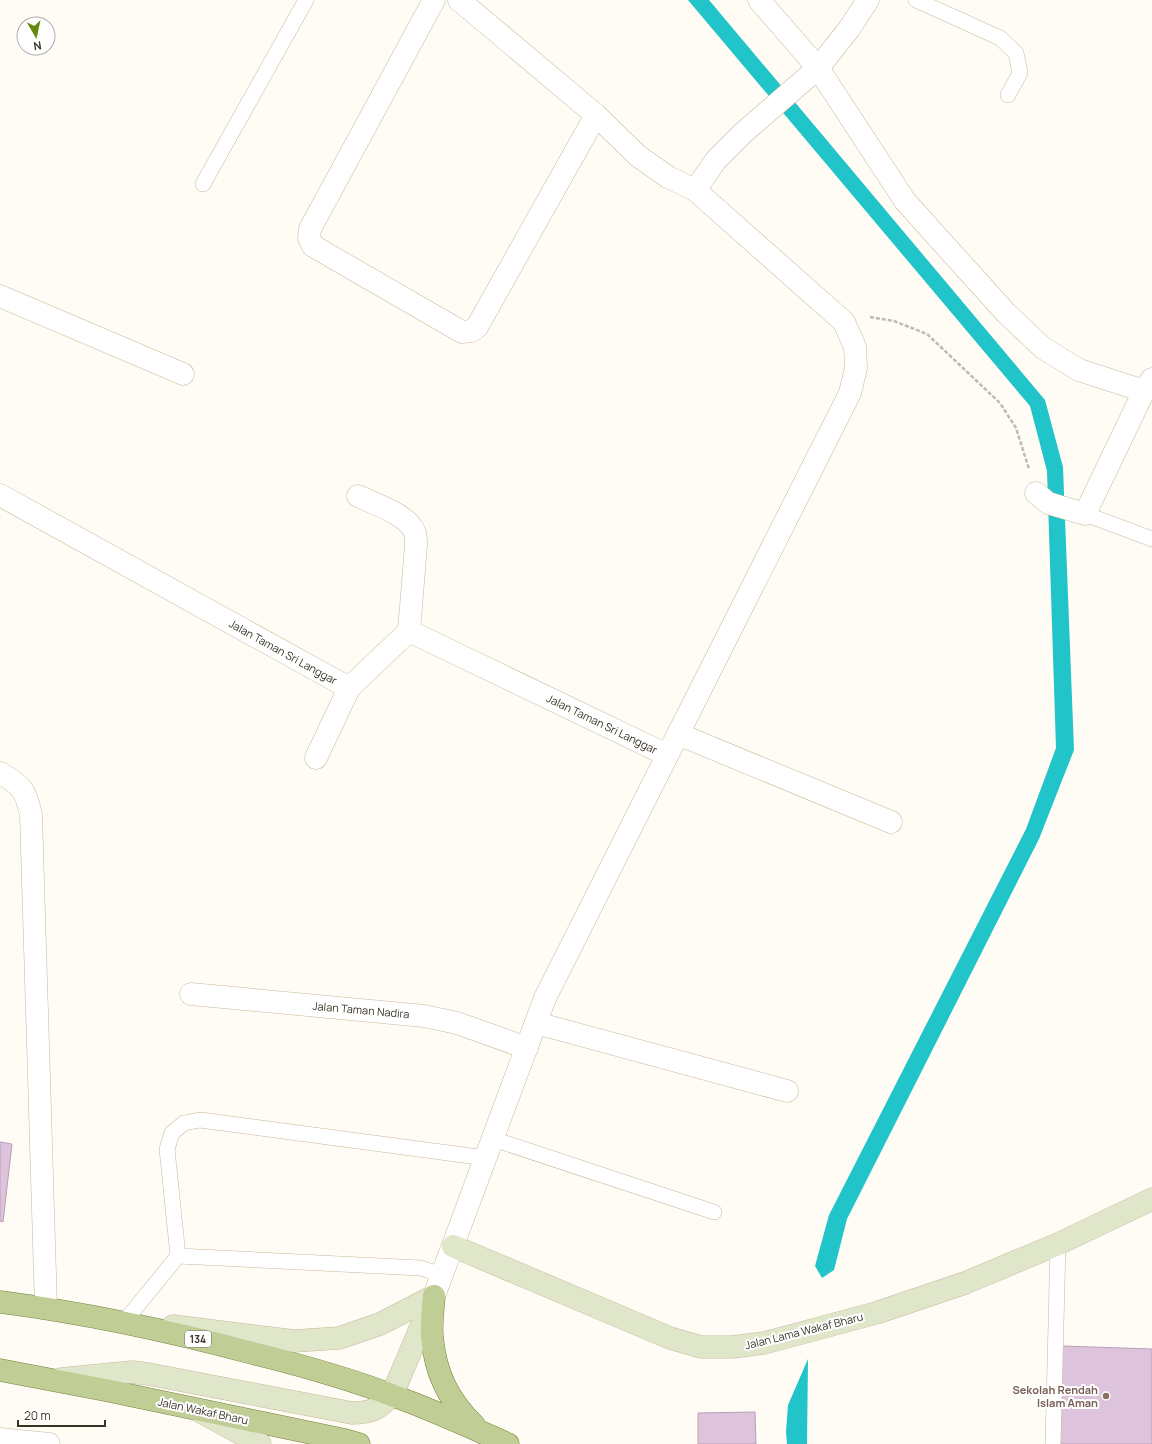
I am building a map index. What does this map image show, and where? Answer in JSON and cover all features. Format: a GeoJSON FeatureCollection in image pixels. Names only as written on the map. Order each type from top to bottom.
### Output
{"type":"FeatureCollection","features":[{"type":"Feature","properties":{"kind":"main road"},"geometry":{"type":"LineString","coordinates":[[434,1296],[432,1335],[436,1363],[445,1388],[462,1413],[482,1432]]}},
{"type":"Feature","properties":{"kind":"main road","name":"134"},"geometry":{"type":"LineString","coordinates":[[0,1302],[46,1308],[124,1322],[216,1343],[304,1366],[392,1395]]}},
{"type":"Feature","properties":{"kind":"main road","name":"Jalan Wakaf Bharu"},"geometry":{"type":"LineString","coordinates":[[0,1370],[359,1444]]}},
{"type":"Feature","properties":{"kind":"main road"},"geometry":{"type":"LineString","coordinates":[[392,1395],[454,1419],[508,1444]]}},
{"type":"Feature","properties":{"kind":"street"},"geometry":{"type":"LineString","coordinates":[[434,0],[310,229],[309,238],[314,246],[462,332],[471,331],[477,327],[596,115]]}},
{"type":"Feature","properties":{"kind":"street"},"geometry":{"type":"LineString","coordinates":[[51,1380],[132,1372],[352,1413],[364,1413],[375,1410],[385,1404],[392,1395],[434,1296],[536,1023],[556,975],[850,393],[856,368],[855,347],[844,322],[695,190],[668,177],[638,156],[596,115],[459,0]]}},
{"type":"Feature","properties":{"kind":"street"},"geometry":{"type":"LineString","coordinates":[[760,0],[811,74],[906,202],[1006,313],[1043,348],[1079,370],[1148,385],[1077,511],[1042,498]]}},
{"type":"Feature","properties":{"kind":"street"},"geometry":{"type":"LineString","coordinates":[[695,190],[716,160],[743,133],[811,74],[849,29],[868,0]]}},
{"type":"Feature","properties":{"kind":"street"},"geometry":{"type":"LineString","coordinates":[[0,296],[183,374]]}},
{"type":"Feature","properties":{"kind":"street","name":"Jalan Taman Sri Langgar"},"geometry":{"type":"LineString","coordinates":[[0,495],[349,688],[409,631],[667,755]]}},
{"type":"Feature","properties":{"kind":"street"},"geometry":{"type":"LineString","coordinates":[[358,496],[399,516],[409,523],[415,533],[416,545],[409,631]]}},
{"type":"Feature","properties":{"kind":"street"},"geometry":{"type":"LineString","coordinates":[[316,758],[349,688]]}},
{"type":"Feature","properties":{"kind":"street"},"geometry":{"type":"LineString","coordinates":[[678,734],[891,822]]}},
{"type":"Feature","properties":{"kind":"street"},"geometry":{"type":"LineString","coordinates":[[0,774],[16,782],[27,797],[31,815],[46,1308]]}},
{"type":"Feature","properties":{"kind":"street","name":"Jalan Taman Nadira"},"geometry":{"type":"LineString","coordinates":[[191,994],[424,1016],[457,1024],[527,1048]]}},
{"type":"Feature","properties":{"kind":"street"},"geometry":{"type":"LineString","coordinates":[[536,1023],[787,1091]]}},
{"type":"Feature","properties":{"kind":"street","name":"Jalan Lama Wakaf Bharu"},"geometry":{"type":"LineString","coordinates":[[453,1246],[670,1338],[701,1347],[734,1347],[764,1343],[893,1308],[965,1283],[1058,1244],[1152,1199]]}},
{"type":"Feature","properties":{"kind":"street","name":"134"},"geometry":{"type":"LineString","coordinates":[[124,1322],[171,1325],[294,1341],[339,1338],[380,1324],[434,1296]]}},
{"type":"Feature","properties":{"kind":"street"},"geometry":{"type":"LineString","coordinates":[[195,1409],[260,1444]]}},
{"type":"Feature","properties":{"kind":"street"},"geometry":{"type":"LineString","coordinates":[[0,1439],[49,1444]]}},
{"type":"Feature","properties":{"kind":"lane"},"geometry":{"type":"LineString","coordinates":[[202,184],[306,0]]}},
{"type":"Feature","properties":{"kind":"lane"},"geometry":{"type":"LineString","coordinates":[[916,0],[1000,38],[1016,53],[1020,73],[1008,95]]}},
{"type":"Feature","properties":{"kind":"lane"},"geometry":{"type":"LineString","coordinates":[[1077,511],[1152,539]]}},
{"type":"Feature","properties":{"kind":"lane"},"geometry":{"type":"LineString","coordinates":[[124,1322],[178,1256],[167,1149],[172,1133],[184,1123],[200,1120],[489,1149],[714,1212]]}},
{"type":"Feature","properties":{"kind":"lane"},"geometry":{"type":"LineString","coordinates":[[1054,1444],[1058,1244]]}},
{"type":"Feature","properties":{"kind":"lane"},"geometry":{"type":"LineString","coordinates":[[178,1256],[421,1268],[442,1275]]}},
{"type":"Feature","properties":{"kind":"path"},"geometry":{"type":"LineString","coordinates":[[844,322],[867,317],[894,321],[927,334],[1000,403],[1016,428],[1042,498]]}},
{"type":"Feature","properties":{"kind":"water"},"geometry":{"type":"Polygon","coordinates":[[[688,0],[709,0],[1045,400],[1063,467],[1074,750],[1039,839],[847,1219],[834,1270],[822,1278],[815,1266],[829,1215],[1026,829],[1056,748],[1047,471],[1030,406],[688,0]]]}},
{"type":"Feature","properties":{"kind":"water"},"geometry":{"type":"Polygon","coordinates":[[[808,1359],[807,1444],[787,1444],[786,1432],[788,1405],[808,1359]]]}},
{"type":"Feature","properties":{"kind":"building"},"geometry":{"type":"Polygon","coordinates":[[[0,1142],[12,1144],[3,1222],[0,1221],[0,1142]]]}},
{"type":"Feature","properties":{"kind":"building","name":"Sekolah Rendah Islam Aman"},"geometry":{"type":"Polygon","coordinates":[[[1062,1346],[1152,1349],[1152,1444],[1059,1444],[1062,1346]]]}},
{"type":"Feature","properties":{"kind":"building"},"geometry":{"type":"Polygon","coordinates":[[[755,1412],[756,1444],[698,1444],[698,1413],[755,1412]]]}},
{"type":"Feature","properties":{"kind":"place","name":"Sekolah Rendah Islam Aman"},"geometry":{"type":"Point","coordinates":[1106,1396]}}]}
